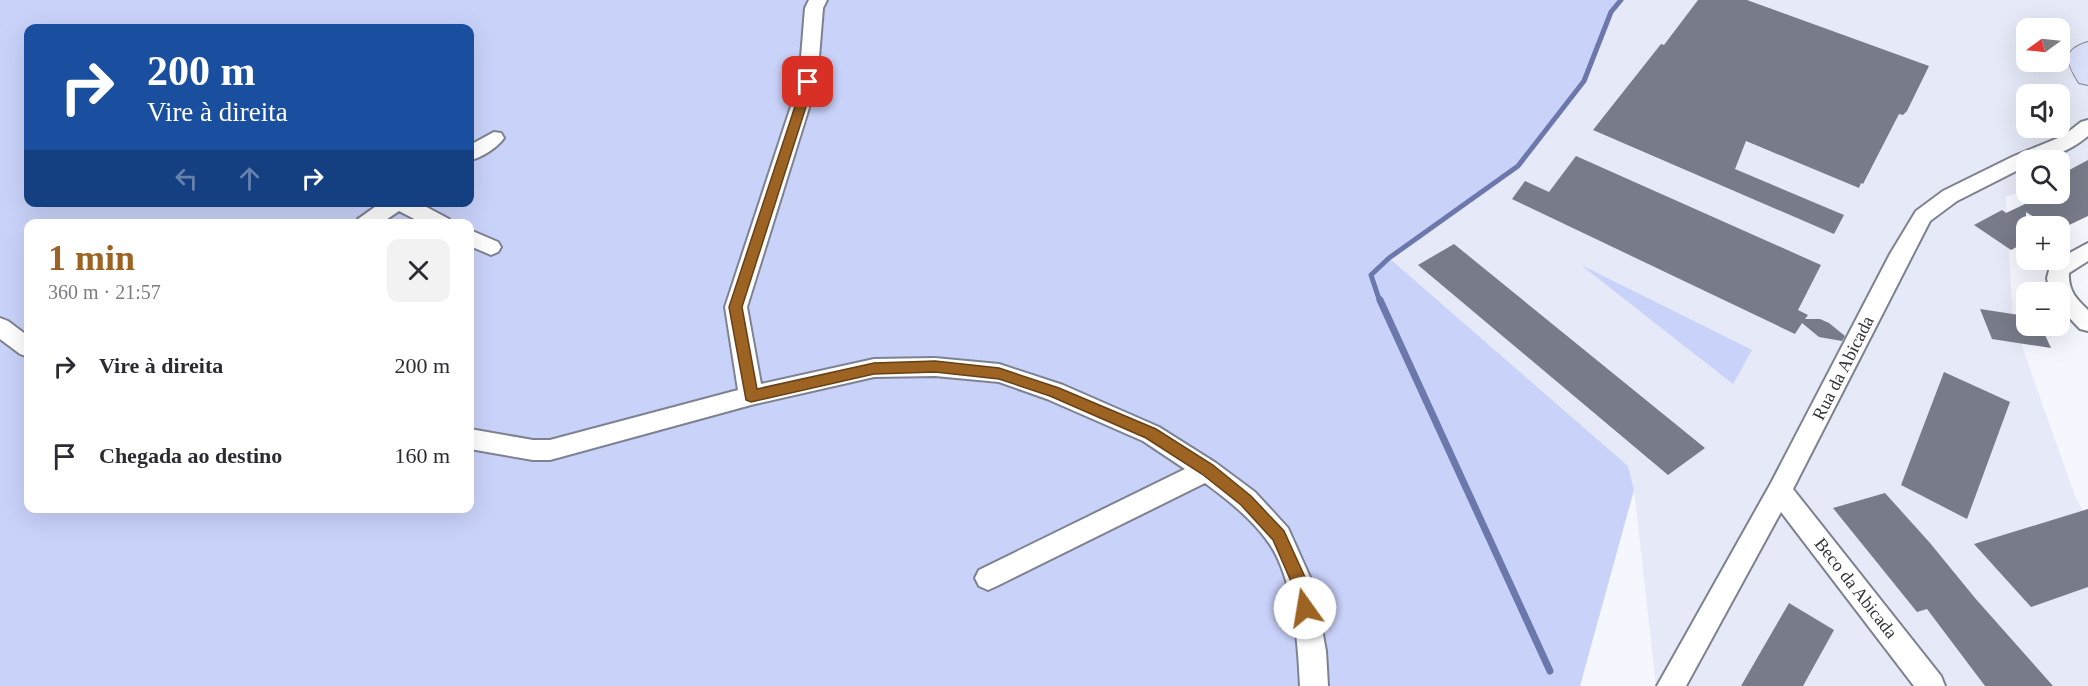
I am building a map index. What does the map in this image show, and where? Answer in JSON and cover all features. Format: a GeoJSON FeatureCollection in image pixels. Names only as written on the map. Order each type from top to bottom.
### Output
{"type":"FeatureCollection","features":[{"type":"Feature","properties":{"kind":"main road"},"geometry":{"type":"LineString","coordinates":[[2088,50],[2081,56],[2080,65],[2088,77]]}},
{"type":"Feature","properties":{"kind":"street"},"geometry":{"type":"LineString","coordinates":[[751,396],[736,307],[808,82],[814,8],[818,0]]}},
{"type":"Feature","properties":{"kind":"street","name":"Rua da Abicada"},"geometry":{"type":"LineString","coordinates":[[1671,686],[1780,491],[1901,254],[1923,216],[1950,196],[2021,160],[2079,137],[2088,126]]}},
{"type":"Feature","properties":{"kind":"street"},"geometry":{"type":"LineString","coordinates":[[474,151],[494,138]]}},
{"type":"Feature","properties":{"kind":"street"},"geometry":{"type":"LineString","coordinates":[[372,219],[390,207]]}},
{"type":"Feature","properties":{"kind":"street"},"geometry":{"type":"LineString","coordinates":[[408,207],[432,219]]}},
{"type":"Feature","properties":{"kind":"street"},"geometry":{"type":"LineString","coordinates":[[474,239],[491,247]]}},
{"type":"Feature","properties":{"kind":"street"},"geometry":{"type":"LineString","coordinates":[[2088,251],[2059,269],[2056,282],[2062,299],[2088,323]]}},
{"type":"Feature","properties":{"kind":"street"},"geometry":{"type":"LineString","coordinates":[[0,327],[24,345]]}},
{"type":"Feature","properties":{"kind":"street"},"geometry":{"type":"LineString","coordinates":[[474,440],[533,450],[550,450],[751,396],[874,368],[935,367],[999,374],[1054,392],[1151,434],[1208,470],[1246,500],[1279,536],[1301,586],[1312,651],[1314,686]]}},
{"type":"Feature","properties":{"kind":"street"},"geometry":{"type":"LineString","coordinates":[[988,578],[1208,470]]}},
{"type":"Feature","properties":{"kind":"street","name":"Beco da Abicada"},"geometry":{"type":"LineString","coordinates":[[1780,491],[1931,686]]}},
{"type":"Feature","properties":{"kind":"shaded area"},"geometry":{"type":"Polygon","coordinates":[[[0,0],[1621,0],[1611,12],[1584,81],[1518,166],[1389,258],[1628,466],[1634,490],[1580,686],[0,686],[0,0]]]}},
{"type":"Feature","properties":{"kind":"shaded area"},"geometry":{"type":"Polygon","coordinates":[[[1621,0],[2088,0],[2088,179],[2070,182],[2070,150],[2016,150],[2016,194],[2006,196],[2013,321],[2016,336],[2018,336],[2075,496],[2088,520],[2088,686],[1656,686],[1634,490],[1628,466],[1389,258],[1518,166],[1584,81],[1611,12],[1621,0]]]}},
{"type":"Feature","properties":{"kind":"shaded area"},"geometry":{"type":"Polygon","coordinates":[[[1581,265],[1752,350],[1733,384],[1581,265]]]}},
{"type":"Feature","properties":{"kind":"building"},"geometry":{"type":"Polygon","coordinates":[[[1698,0],[1747,0],[1929,66],[1907,111],[1903,115],[1899,114],[1859,188],[1746,141],[1735,169],[1844,215],[1834,234],[1593,130],[1661,44],[1664,45],[1698,0]]]}},
{"type":"Feature","properties":{"kind":"building"},"geometry":{"type":"Polygon","coordinates":[[[1576,156],[1821,265],[1798,310],[1808,315],[1805,319],[1820,319],[1829,323],[1845,336],[1842,341],[1819,337],[1802,323],[1795,334],[1512,199],[1525,181],[1549,192],[1576,156]]]}},
{"type":"Feature","properties":{"kind":"building"},"geometry":{"type":"Polygon","coordinates":[[[2088,160],[2088,216],[2070,225],[2070,216],[2032,216],[2026,212],[2026,216],[2016,216],[2016,247],[2011,250],[1974,225],[2002,210],[2006,213],[2025,204],[2070,204],[2070,170],[2088,160]]]}},
{"type":"Feature","properties":{"kind":"building"},"geometry":{"type":"Polygon","coordinates":[[[1454,244],[1705,448],[1668,475],[1418,265],[1454,244]]]}},
{"type":"Feature","properties":{"kind":"building"},"geometry":{"type":"Polygon","coordinates":[[[1980,309],[2016,314],[2016,336],[2046,336],[2051,348],[1992,339],[1980,309]]]}},
{"type":"Feature","properties":{"kind":"building"},"geometry":{"type":"Polygon","coordinates":[[[1944,372],[2010,402],[1967,519],[1901,485],[1944,372]]]}},
{"type":"Feature","properties":{"kind":"building"},"geometry":{"type":"Polygon","coordinates":[[[1885,493],[2053,686],[1985,686],[1927,609],[1917,612],[1833,508],[1885,493]]]}},
{"type":"Feature","properties":{"kind":"building"},"geometry":{"type":"Polygon","coordinates":[[[2088,509],[2088,587],[2031,607],[1974,544],[2088,509]]]}},
{"type":"Feature","properties":{"kind":"building"},"geometry":{"type":"Polygon","coordinates":[[[1789,603],[1834,630],[1803,686],[1741,686],[1789,603]]]}},
{"type":"Feature","properties":{"kind":"waterway"},"geometry":{"type":"LineString","coordinates":[[1380,302],[1371,275],[1389,258],[1518,166],[1584,81],[1611,12],[1621,0]]}},
{"type":"Feature","properties":{"kind":"waterway"},"geometry":{"type":"LineString","coordinates":[[1380,300],[1550,671]]}},
{"type":"Feature","properties":{"kind":"route"},"geometry":{"type":"LineString","coordinates":[[808,82],[736,307],[751,396],[874,368],[935,367],[999,374],[1054,392],[1151,434],[1208,470],[1246,500],[1279,536],[1301,586],[1305,608]]}}]}
